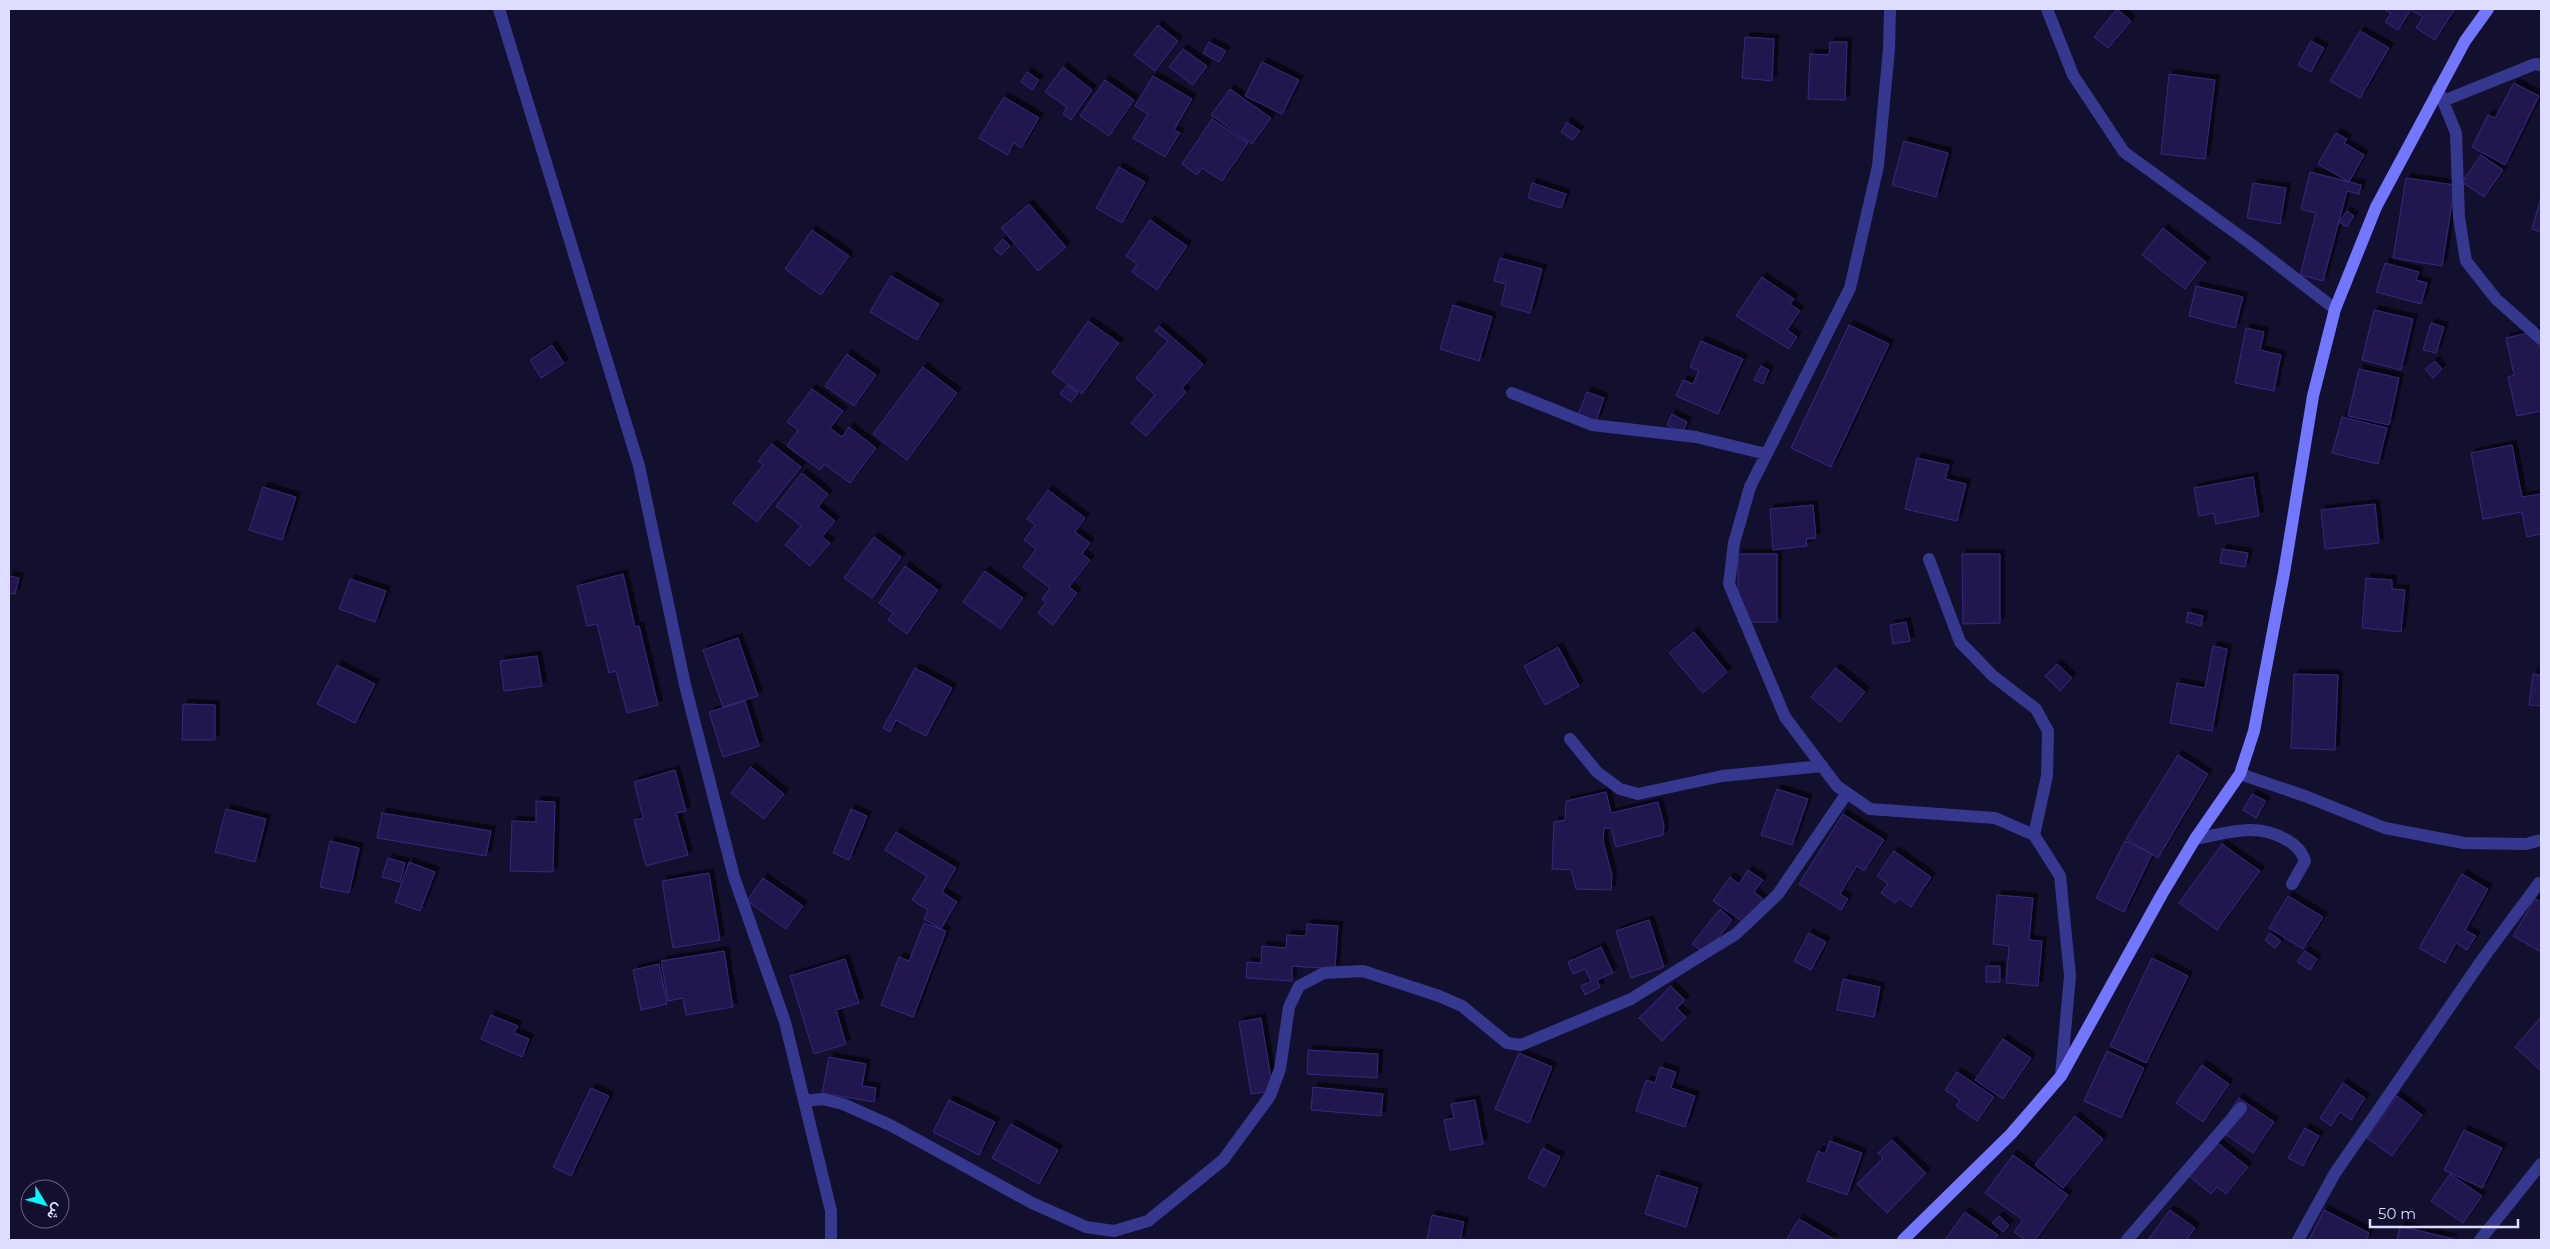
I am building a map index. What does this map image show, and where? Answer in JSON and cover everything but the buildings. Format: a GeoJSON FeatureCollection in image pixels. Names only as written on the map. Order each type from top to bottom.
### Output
{"type":"FeatureCollection","features":[{"type":"Feature","properties":{"kind":"main road"},"geometry":{"type":"LineString","coordinates":[[1903,1240],[2011,1134],[2061,1076],[2195,839],[2224,801],[2240,774],[2254,731],[2284,573],[2313,396],[2335,309],[2376,207],[2465,41],[2488,9]]}},
{"type":"Feature","properties":{"kind":"street"},"geometry":{"type":"LineString","coordinates":[[499,9],[639,466],[685,685],[734,877],[785,1022],[831,1211],[831,1240]]}},
{"type":"Feature","properties":{"kind":"street"},"geometry":{"type":"LineString","coordinates":[[1890,9],[1889,49],[1878,166],[1850,288],[1750,487],[1734,543],[1729,584],[1785,716],[1837,786],[1870,809],[1995,818],[2034,835],[2060,876],[2070,976],[2061,1076]]}},
{"type":"Feature","properties":{"kind":"street"},"geometry":{"type":"LineString","coordinates":[[2047,9],[2073,76],[2124,152],[2251,244],[2335,309]]}},
{"type":"Feature","properties":{"kind":"street"},"geometry":{"type":"LineString","coordinates":[[2443,101],[2535,64],[2541,65]]}},
{"type":"Feature","properties":{"kind":"street"},"geometry":{"type":"LineString","coordinates":[[2438,89],[2456,133],[2460,218],[2466,261],[2496,299],[2541,339]]}},
{"type":"Feature","properties":{"kind":"street"},"geometry":{"type":"LineString","coordinates":[[1512,393],[1592,425],[1696,436],[1766,454]]}},
{"type":"Feature","properties":{"kind":"street"},"geometry":{"type":"LineString","coordinates":[[1929,558],[1960,642],[1993,676],[2036,709],[2048,731],[2047,776],[2034,835]]}},
{"type":"Feature","properties":{"kind":"street"},"geometry":{"type":"LineString","coordinates":[[1570,740],[1597,772],[1620,789],[1638,794],[1722,776],[1822,766]]}},
{"type":"Feature","properties":{"kind":"street"},"geometry":{"type":"LineString","coordinates":[[2240,774],[2305,796],[2386,828],[2464,843],[2526,844],[2541,840]]}},
{"type":"Feature","properties":{"kind":"street"},"geometry":{"type":"LineString","coordinates":[[804,1101],[822,1099],[851,1108],[892,1126],[1032,1203],[1086,1227],[1114,1231],[1148,1221],[1223,1160],[1270,1096],[1280,1070],[1289,1008],[1299,986],[1324,973],[1363,971],[1440,996],[1462,1006],[1507,1043],[1521,1045],[1631,999],[1736,934],[1778,894],[1847,793]]}},
{"type":"Feature","properties":{"kind":"street"},"geometry":{"type":"LineString","coordinates":[[2195,839],[2252,828],[2272,832],[2302,851],[2306,861],[2292,884]]}},
{"type":"Feature","properties":{"kind":"street"},"geometry":{"type":"LineString","coordinates":[[2298,1240],[2335,1173],[2484,958],[2540,883]]}},
{"type":"Feature","properties":{"kind":"street"},"geometry":{"type":"LineString","coordinates":[[2127,1240],[2241,1108]]}},
{"type":"Feature","properties":{"kind":"street"},"geometry":{"type":"LineString","coordinates":[[2480,1240],[2540,1169]]}}]}
